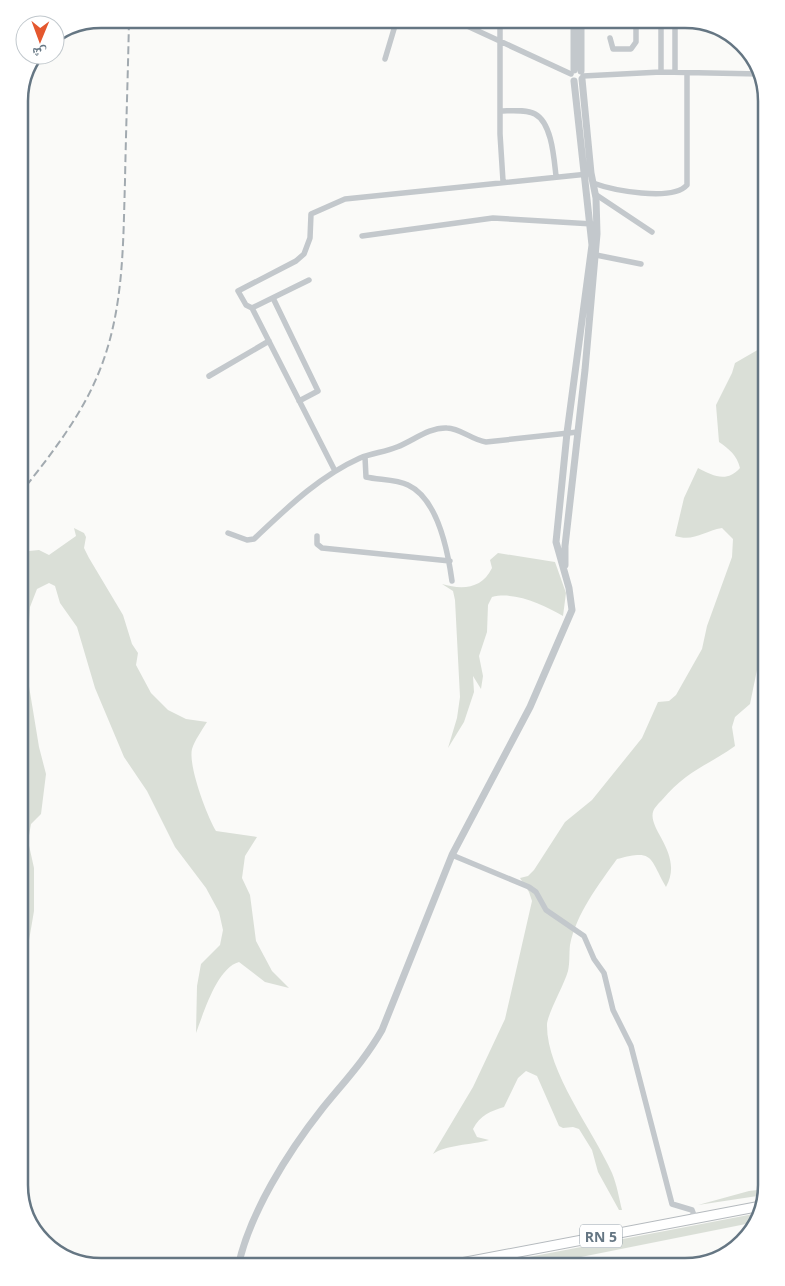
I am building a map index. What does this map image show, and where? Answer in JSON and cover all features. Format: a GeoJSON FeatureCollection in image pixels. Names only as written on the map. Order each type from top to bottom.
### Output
{"type":"FeatureCollection","features":[{"type":"Feature","properties":{"kind":"main road","name":"RN 5"},"geometry":{"type":"LineString","coordinates":[[498,1258],[754,1207]]}},
{"type":"Feature","properties":{"kind":"street"},"geometry":{"type":"LineString","coordinates":[[385,59],[394,28]]}},
{"type":"Feature","properties":{"kind":"street"},"geometry":{"type":"LineString","coordinates":[[471,28],[578,75],[661,72],[753,74]]}},
{"type":"Feature","properties":{"kind":"street"},"geometry":{"type":"LineString","coordinates":[[500,28],[502,181]]}},
{"type":"Feature","properties":{"kind":"street"},"geometry":{"type":"LineString","coordinates":[[565,571],[564,546],[577,446],[596,255],[575,28]]}},
{"type":"Feature","properties":{"kind":"street"},"geometry":{"type":"LineString","coordinates":[[578,75],[581,28]]}},
{"type":"Feature","properties":{"kind":"street"},"geometry":{"type":"LineString","coordinates":[[610,38],[613,49],[631,49],[636,42],[636,28]]}},
{"type":"Feature","properties":{"kind":"street"},"geometry":{"type":"LineString","coordinates":[[661,28],[661,72]]}},
{"type":"Feature","properties":{"kind":"street"},"geometry":{"type":"LineString","coordinates":[[674,28],[675,72]]}},
{"type":"Feature","properties":{"kind":"street"},"geometry":{"type":"LineString","coordinates":[[593,183],[622,191],[662,193],[684,189],[688,186],[687,73]]}},
{"type":"Feature","properties":{"kind":"street"},"geometry":{"type":"LineString","coordinates":[[500,111],[530,112],[540,117],[553,147],[556,176]]}},
{"type":"Feature","properties":{"kind":"street"},"geometry":{"type":"LineString","coordinates":[[241,1258],[249,1231],[261,1204],[296,1144],[367,1055],[382,1030],[452,856],[530,707],[572,610],[565,571],[556,542],[567,434],[594,224],[595,194],[593,183],[587,174]]}},
{"type":"Feature","properties":{"kind":"street"},"geometry":{"type":"LineString","coordinates":[[334,471],[252,308],[246,305],[238,291],[296,261],[304,254],[310,238],[309,218],[316,211],[344,199],[502,181],[587,174]]}},
{"type":"Feature","properties":{"kind":"street"},"geometry":{"type":"LineString","coordinates":[[595,194],[652,232]]}},
{"type":"Feature","properties":{"kind":"street"},"geometry":{"type":"LineString","coordinates":[[362,236],[493,218],[594,224]]}},
{"type":"Feature","properties":{"kind":"street"},"geometry":{"type":"LineString","coordinates":[[596,255],[641,264]]}},
{"type":"Feature","properties":{"kind":"street"},"geometry":{"type":"LineString","coordinates":[[252,308],[309,280]]}},
{"type":"Feature","properties":{"kind":"street"},"geometry":{"type":"LineString","coordinates":[[273,298],[318,391],[299,402]]}},
{"type":"Feature","properties":{"kind":"street"},"geometry":{"type":"LineString","coordinates":[[209,376],[268,341]]}},
{"type":"Feature","properties":{"kind":"street"},"geometry":{"type":"LineString","coordinates":[[228,532],[247,540],[254,539],[303,493],[334,471],[365,457],[388,451],[431,431],[446,428],[477,441],[486,442],[578,432]]}},
{"type":"Feature","properties":{"kind":"street"},"geometry":{"type":"LineString","coordinates":[[566,445],[577,446]]}},
{"type":"Feature","properties":{"kind":"street"},"geometry":{"type":"LineString","coordinates":[[365,457],[366,477],[409,485],[424,499],[442,531],[450,561],[452,581]]}},
{"type":"Feature","properties":{"kind":"street"},"geometry":{"type":"LineString","coordinates":[[317,536],[317,544],[322,548],[450,561]]}},
{"type":"Feature","properties":{"kind":"street"},"geometry":{"type":"LineString","coordinates":[[452,856],[529,887],[536,892],[546,910],[584,936],[594,959],[604,973],[613,1010],[631,1046],[672,1204],[692,1210],[694,1218]]}},
{"type":"Feature","properties":{"kind":"shaded area"},"geometry":{"type":"Polygon","coordinates":[[[758,350],[758,665],[750,704],[735,717],[732,727],[735,746],[688,775],[671,790],[653,812],[655,827],[664,844],[671,864],[666,887],[649,858],[638,855],[629,856],[617,859],[589,900],[573,933],[568,971],[547,1024],[554,1061],[562,1080],[612,1173],[622,1210],[619,1210],[598,1172],[592,1150],[579,1129],[559,1126],[537,1076],[526,1071],[518,1078],[504,1107],[482,1117],[473,1129],[477,1137],[489,1140],[451,1147],[433,1154],[473,1087],[505,1019],[532,901],[529,892],[520,878],[528,876],[534,870],[565,822],[592,800],[642,738],[658,702],[669,701],[676,695],[702,649],[707,626],[732,557],[733,539],[722,528],[688,538],[675,536],[684,498],[698,468],[720,477],[725,477],[735,473],[740,468],[737,459],[719,442],[716,405],[735,363],[758,350]]]}},
{"type":"Feature","properties":{"kind":"shaded area"},"geometry":{"type":"Polygon","coordinates":[[[74,528],[84,533],[86,537],[84,548],[123,615],[132,644],[138,653],[136,665],[151,693],[168,710],[186,719],[207,722],[193,746],[192,757],[199,791],[216,831],[257,837],[245,856],[242,878],[250,895],[256,941],[272,971],[289,988],[265,982],[239,962],[231,966],[218,982],[207,1003],[196,1033],[197,986],[201,964],[220,945],[223,930],[219,912],[206,888],[175,847],[147,791],[124,757],[95,688],[77,627],[60,603],[55,586],[49,583],[37,589],[30,607],[28,638],[28,551],[39,550],[49,555],[76,536],[74,528]]]}},
{"type":"Feature","properties":{"kind":"shaded area"},"geometry":{"type":"Polygon","coordinates":[[[498,553],[555,562],[566,593],[563,616],[520,597],[492,597],[488,605],[487,632],[479,656],[483,676],[481,689],[473,676],[474,692],[464,722],[448,748],[457,718],[460,697],[455,600],[453,591],[442,584],[464,587],[477,584],[488,575],[492,568],[490,560],[498,553]]]}},
{"type":"Feature","properties":{"kind":"shaded area"},"geometry":{"type":"Polygon","coordinates":[[[28,680],[39,747],[46,774],[41,814],[31,824],[28,841],[28,680]]]}},
{"type":"Feature","properties":{"kind":"shaded area"},"geometry":{"type":"Polygon","coordinates":[[[28,841],[34,868],[34,911],[28,946],[28,841]]]}},
{"type":"Feature","properties":{"kind":"shaded area"},"geometry":{"type":"Polygon","coordinates":[[[758,1190],[757,1196],[698,1205],[758,1190]]]}},
{"type":"Feature","properties":{"kind":"shaded area"},"geometry":{"type":"Polygon","coordinates":[[[751,1214],[747,1224],[576,1258],[524,1258],[751,1214]]]}},
{"type":"Feature","properties":{"kind":"railway"},"geometry":{"type":"LineString","coordinates":[[28,483],[74,421],[92,389],[107,349],[113,325],[121,278],[129,28]]}}]}
